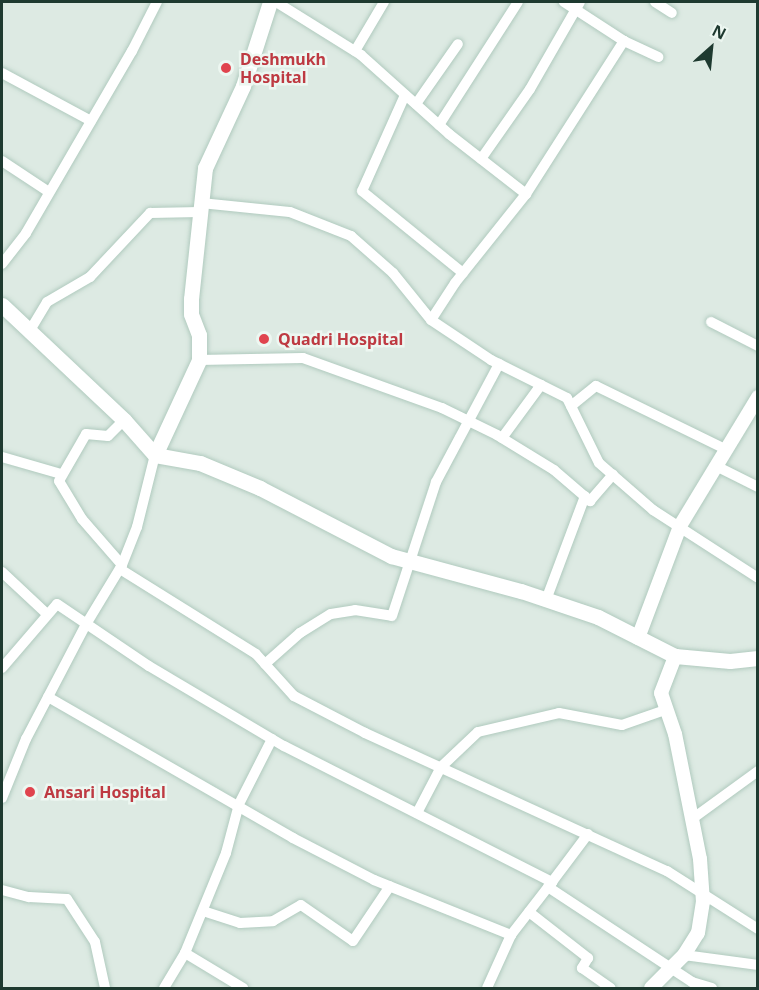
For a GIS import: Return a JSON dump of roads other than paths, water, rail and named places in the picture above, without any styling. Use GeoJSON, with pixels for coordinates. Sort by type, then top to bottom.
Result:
{"type":"FeatureCollection","features":[{"type":"Feature","properties":{"kind":"main road"},"geometry":{"type":"LineString","coordinates":[[155,455],[200,360],[199,335],[191,314],[191,299],[205,168],[243,86],[269,3]]}},
{"type":"Feature","properties":{"kind":"main road"},"geometry":{"type":"LineString","coordinates":[[2,305],[123,420],[155,455],[200,463],[260,488],[391,556],[598,617],[675,656],[730,661],[758,658]]}},
{"type":"Feature","properties":{"kind":"street"},"geometry":{"type":"LineString","coordinates":[[2,264],[26,233],[157,2]]}},
{"type":"Feature","properties":{"kind":"street"},"geometry":{"type":"LineString","coordinates":[[355,51],[384,2]]}},
{"type":"Feature","properties":{"kind":"street"},"geometry":{"type":"LineString","coordinates":[[439,125],[518,2]]}},
{"type":"Feature","properties":{"kind":"street"},"geometry":{"type":"LineString","coordinates":[[564,2],[578,5],[624,40],[658,57]]}},
{"type":"Feature","properties":{"kind":"street"},"geometry":{"type":"LineString","coordinates":[[655,2],[672,13]]}},
{"type":"Feature","properties":{"kind":"street"},"geometry":{"type":"LineString","coordinates":[[269,3],[355,51],[439,125],[526,194]]}},
{"type":"Feature","properties":{"kind":"street"},"geometry":{"type":"LineString","coordinates":[[481,159],[530,89],[578,5]]}},
{"type":"Feature","properties":{"kind":"street"},"geometry":{"type":"LineString","coordinates":[[431,320],[463,273],[526,194],[624,40]]}},
{"type":"Feature","properties":{"kind":"street"},"geometry":{"type":"LineString","coordinates":[[416,105],[458,44]]}},
{"type":"Feature","properties":{"kind":"street"},"geometry":{"type":"LineString","coordinates":[[2,73],[91,121]]}},
{"type":"Feature","properties":{"kind":"street"},"geometry":{"type":"LineString","coordinates":[[405,95],[362,191],[463,273]]}},
{"type":"Feature","properties":{"kind":"street"},"geometry":{"type":"LineString","coordinates":[[2,161],[50,192]]}},
{"type":"Feature","properties":{"kind":"street"},"geometry":{"type":"LineString","coordinates":[[29,332],[47,302],[90,278],[150,213],[201,207],[290,212],[351,236],[393,273],[431,320],[499,364],[567,398],[599,463],[653,510],[758,578]]}},
{"type":"Feature","properties":{"kind":"street"},"geometry":{"type":"LineString","coordinates":[[711,322],[758,346]]}},
{"type":"Feature","properties":{"kind":"street"},"geometry":{"type":"LineString","coordinates":[[200,360],[303,358],[470,422],[502,438],[554,470],[590,501],[613,475]]}},
{"type":"Feature","properties":{"kind":"street"},"geometry":{"type":"LineString","coordinates":[[265,664],[300,633],[331,614],[355,610],[392,616],[436,482],[499,364]]}},
{"type":"Feature","properties":{"kind":"street"},"geometry":{"type":"LineString","coordinates":[[502,438],[541,385]]}},
{"type":"Feature","properties":{"kind":"street"},"geometry":{"type":"LineString","coordinates":[[571,406],[596,386],[724,449]]}},
{"type":"Feature","properties":{"kind":"street"},"geometry":{"type":"LineString","coordinates":[[638,638],[680,526],[724,449],[758,397]]}},
{"type":"Feature","properties":{"kind":"street"},"geometry":{"type":"LineString","coordinates":[[123,420],[108,436],[86,434],[61,474],[61,490],[121,567],[190,609],[265,664],[294,696],[441,767],[588,834],[703,893],[758,928]]}},
{"type":"Feature","properties":{"kind":"street"},"geometry":{"type":"LineString","coordinates":[[2,798],[48,697],[85,626],[121,567],[137,527],[155,455]]}},
{"type":"Feature","properties":{"kind":"street"},"geometry":{"type":"LineString","coordinates":[[2,457],[61,474]]}},
{"type":"Feature","properties":{"kind":"street"},"geometry":{"type":"LineString","coordinates":[[716,466],[758,487]]}},
{"type":"Feature","properties":{"kind":"street"},"geometry":{"type":"LineString","coordinates":[[546,600],[585,496]]}},
{"type":"Feature","properties":{"kind":"street"},"geometry":{"type":"LineString","coordinates":[[2,572],[47,614]]}},
{"type":"Feature","properties":{"kind":"street"},"geometry":{"type":"LineString","coordinates":[[2,669],[57,604],[85,626],[272,739],[417,813],[550,885],[671,969],[712,988]]}},
{"type":"Feature","properties":{"kind":"street"},"geometry":{"type":"LineString","coordinates":[[651,988],[684,955],[698,933],[703,893],[692,819],[675,734],[661,693],[675,656]]}},
{"type":"Feature","properties":{"kind":"street"},"geometry":{"type":"LineString","coordinates":[[48,697],[239,804],[293,838],[390,886],[511,935]]}},
{"type":"Feature","properties":{"kind":"street"},"geometry":{"type":"LineString","coordinates":[[417,813],[441,767],[478,732],[559,713],[622,725],[665,710]]}},
{"type":"Feature","properties":{"kind":"street"},"geometry":{"type":"LineString","coordinates":[[165,988],[185,953],[203,911],[226,853],[239,804],[272,739]]}},
{"type":"Feature","properties":{"kind":"street"},"geometry":{"type":"LineString","coordinates":[[692,819],[758,771]]}},
{"type":"Feature","properties":{"kind":"street"},"geometry":{"type":"LineString","coordinates":[[487,988],[511,935],[588,834]]}},
{"type":"Feature","properties":{"kind":"street"},"geometry":{"type":"LineString","coordinates":[[203,911],[240,923],[273,921],[301,905],[353,941],[390,886]]}},
{"type":"Feature","properties":{"kind":"street"},"geometry":{"type":"LineString","coordinates":[[2,890],[30,897],[67,899],[95,942],[105,988]]}},
{"type":"Feature","properties":{"kind":"street"},"geometry":{"type":"LineString","coordinates":[[529,912],[588,958],[582,968],[611,988]]}},
{"type":"Feature","properties":{"kind":"street"},"geometry":{"type":"LineString","coordinates":[[185,953],[243,988]]}},
{"type":"Feature","properties":{"kind":"street"},"geometry":{"type":"LineString","coordinates":[[684,955],[758,965]]}},
{"type":"Feature","properties":{"kind":"place","name":"Deshmukh Hospital"},"geometry":{"type":"Point","coordinates":[226,68]}},
{"type":"Feature","properties":{"kind":"place","name":"Quadri Hospital"},"geometry":{"type":"Point","coordinates":[264,339]}},
{"type":"Feature","properties":{"kind":"place","name":"Ansari Hospital"},"geometry":{"type":"Point","coordinates":[30,792]}}]}
